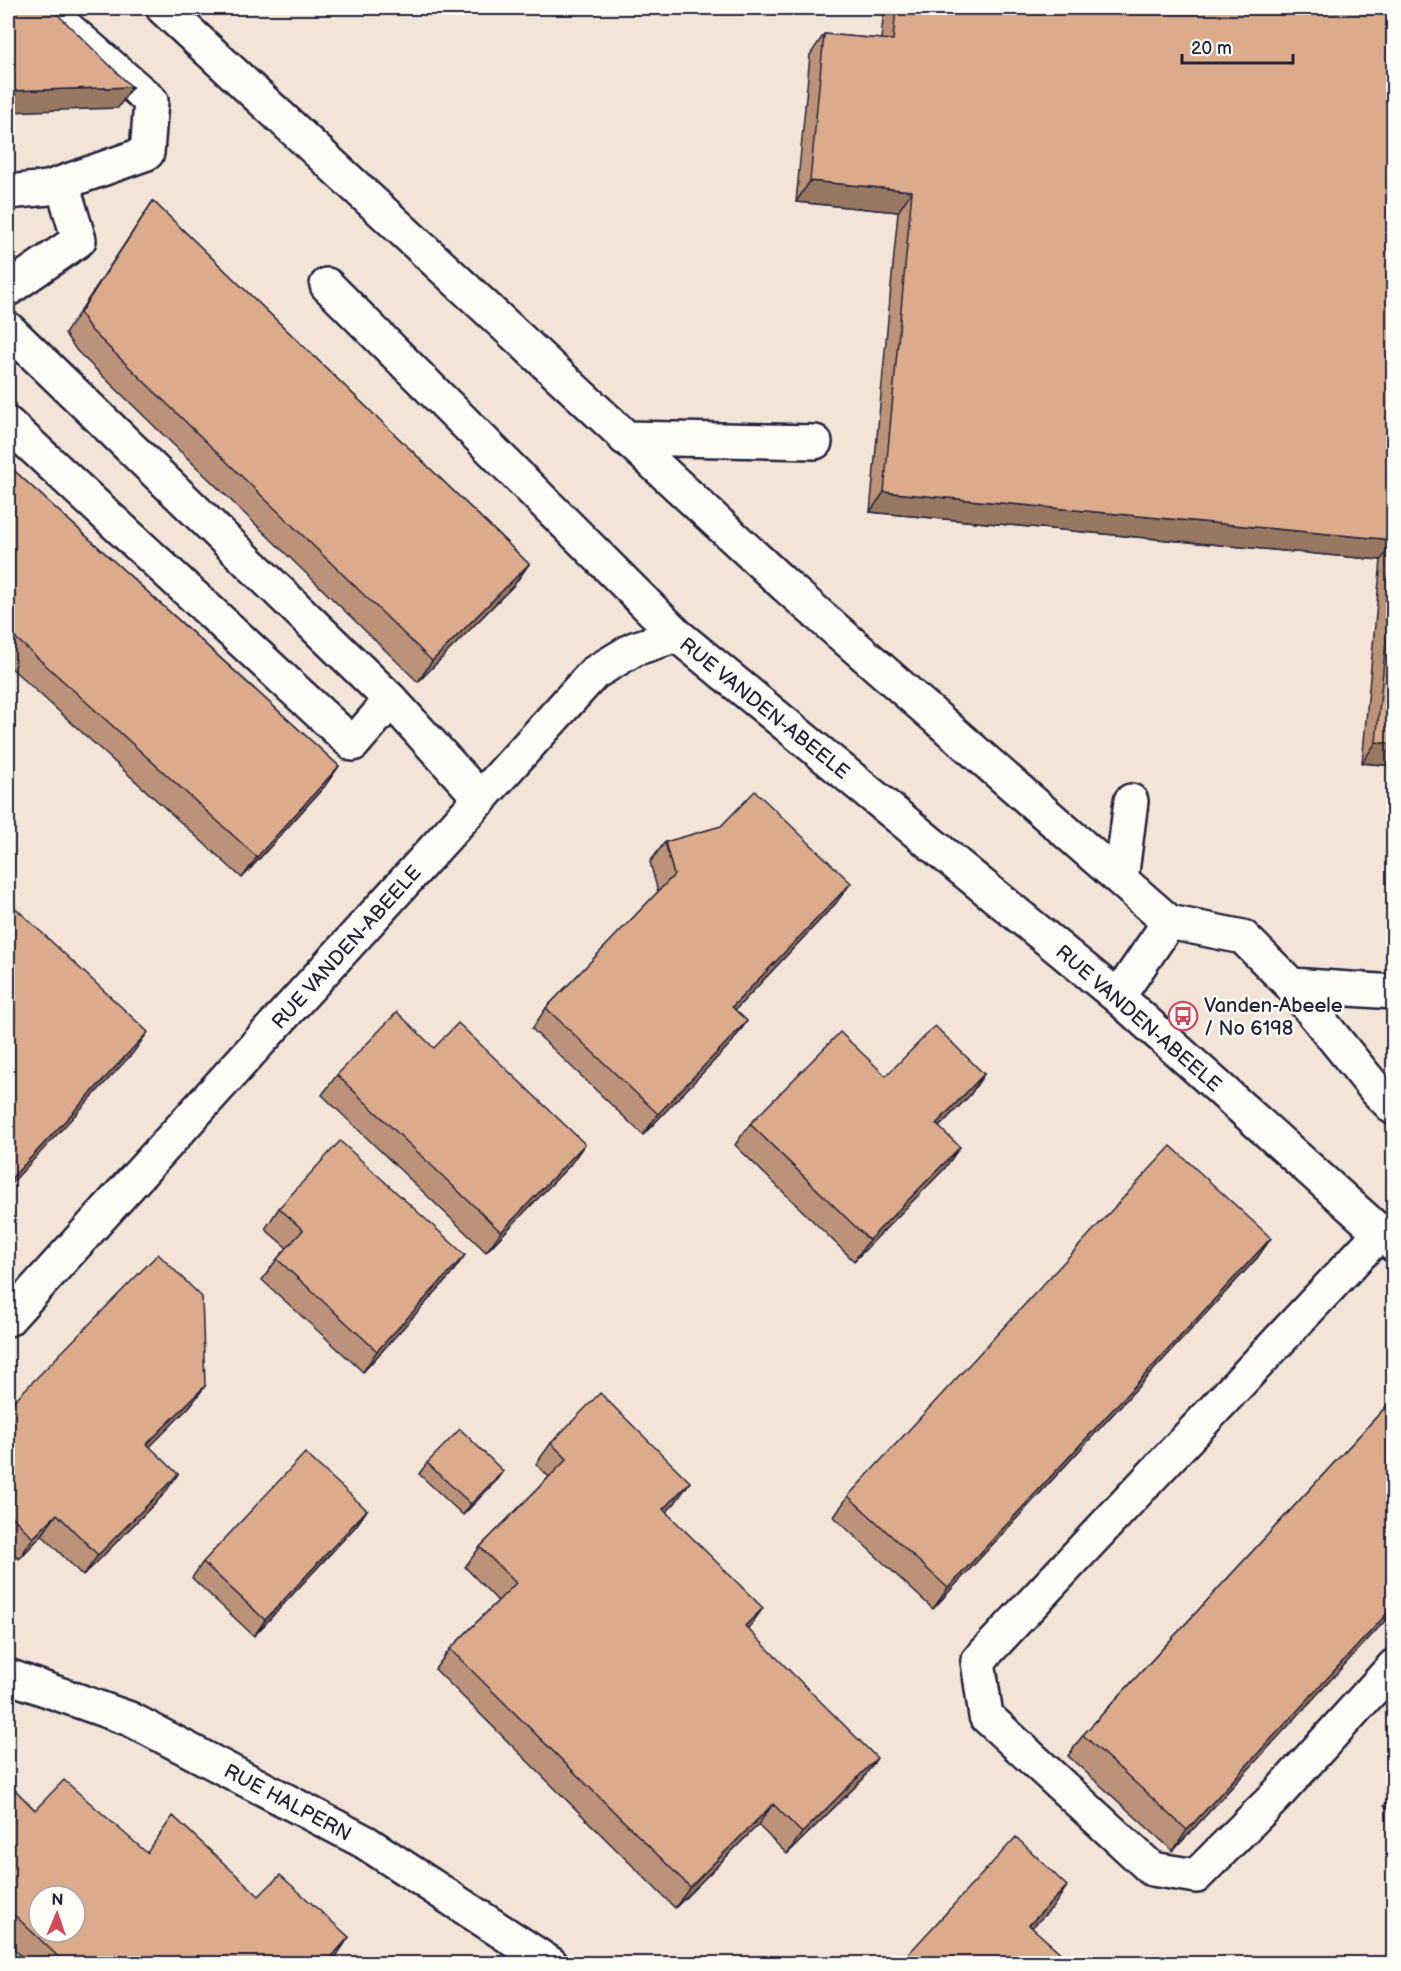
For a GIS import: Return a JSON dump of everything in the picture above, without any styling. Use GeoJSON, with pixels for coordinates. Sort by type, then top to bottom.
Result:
{"type":"FeatureCollection","features":[{"type":"Feature","properties":{"kind":"street"},"geometry":{"type":"LineString","coordinates":[[8,192],[48,188],[147,153],[151,101],[44,8]]}},
{"type":"Feature","properties":{"kind":"street"},"geometry":{"type":"LineString","coordinates":[[163,8],[786,586],[1169,922],[1243,937],[1291,985],[1377,1092],[1394,1108]]}},
{"type":"Feature","properties":{"kind":"street"},"geometry":{"type":"LineString","coordinates":[[8,289],[79,240],[62,183]]}},
{"type":"Feature","properties":{"kind":"street"},"geometry":{"type":"LineString","coordinates":[[327,285],[677,635]]}},
{"type":"Feature","properties":{"kind":"street"},"geometry":{"type":"LineString","coordinates":[[8,329],[391,700],[481,799]]}},
{"type":"Feature","properties":{"kind":"street"},"geometry":{"type":"LineString","coordinates":[[8,424],[353,744],[391,700]]}},
{"type":"Feature","properties":{"kind":"street"},"geometry":{"type":"LineString","coordinates":[[625,438],[814,442]]}},
{"type":"Feature","properties":{"kind":"street","name":"RUE VANDEN-ABEELE"},"geometry":{"type":"LineString","coordinates":[[8,1319],[594,673],[634,649],[677,635],[1118,997],[1387,1239]]}},
{"type":"Feature","properties":{"kind":"street"},"geometry":{"type":"LineString","coordinates":[[1121,880],[1131,801]]}},
{"type":"Feature","properties":{"kind":"street"},"geometry":{"type":"LineString","coordinates":[[1118,997],[1169,922]]}},
{"type":"Feature","properties":{"kind":"street"},"geometry":{"type":"LineString","coordinates":[[1291,985],[1394,992]]}},
{"type":"Feature","properties":{"kind":"street"},"geometry":{"type":"LineString","coordinates":[[1387,1239],[978,1661],[986,1716],[1152,1869],[1196,1876],[1275,1797],[1394,1666]]}},
{"type":"Feature","properties":{"kind":"street","name":"RUE HALPERN"},"geometry":{"type":"LineString","coordinates":[[8,1676],[130,1719],[365,1842],[551,1964]]}},
{"type":"Feature","properties":{"kind":"shaded area"},"geometry":{"type":"Polygon","coordinates":[[[8,8],[1393,8],[1393,1963],[8,1964],[8,8]]]}},
{"type":"Feature","properties":{"kind":"building"},"geometry":{"type":"Polygon","coordinates":[[[8,8],[51,8],[132,87],[8,91],[8,8]]]}},
{"type":"Feature","properties":{"kind":"building"},"geometry":{"type":"Polygon","coordinates":[[[896,8],[1394,8],[1394,540],[884,492],[912,191],[810,181],[824,34],[893,40],[896,8]]]}},
{"type":"Feature","properties":{"kind":"building"},"geometry":{"type":"Polygon","coordinates":[[[153,201],[529,564],[432,661],[91,330],[80,313],[153,201]]]}},
{"type":"Feature","properties":{"kind":"building"},"geometry":{"type":"Polygon","coordinates":[[[8,465],[339,766],[257,857],[8,631],[8,465]]]}},
{"type":"Feature","properties":{"kind":"building"},"geometry":{"type":"Polygon","coordinates":[[[1394,559],[1394,744],[1376,742],[1394,559]]]}},
{"type":"Feature","properties":{"kind":"building"},"geometry":{"type":"Polygon","coordinates":[[[755,791],[851,883],[732,1007],[747,1021],[658,1114],[546,1008],[674,875],[665,842],[721,826],[755,791]]]}},
{"type":"Feature","properties":{"kind":"building"},"geometry":{"type":"Polygon","coordinates":[[[8,901],[148,1032],[8,1182],[8,901]]]}},
{"type":"Feature","properties":{"kind":"building"},"geometry":{"type":"Polygon","coordinates":[[[397,1012],[434,1048],[458,1023],[585,1144],[501,1232],[337,1075],[397,1012]]]}},
{"type":"Feature","properties":{"kind":"building"},"geometry":{"type":"Polygon","coordinates":[[[935,1026],[984,1074],[936,1124],[960,1147],[869,1240],[750,1124],[840,1032],[886,1076],[935,1026]]]}},
{"type":"Feature","properties":{"kind":"building"},"geometry":{"type":"Polygon","coordinates":[[[340,1141],[465,1255],[377,1351],[277,1259],[303,1230],[279,1208],[340,1141]]]}},
{"type":"Feature","properties":{"kind":"building"},"geometry":{"type":"Polygon","coordinates":[[[1171,1146],[1271,1238],[948,1588],[848,1496],[1171,1146]]]}},
{"type":"Feature","properties":{"kind":"building"},"geometry":{"type":"Polygon","coordinates":[[[158,1254],[202,1297],[205,1386],[147,1444],[178,1474],[98,1555],[57,1514],[33,1538],[8,1512],[8,1407],[158,1254]]]}},
{"type":"Feature","properties":{"kind":"building"},"geometry":{"type":"Polygon","coordinates":[[[600,1393],[690,1482],[663,1509],[763,1608],[745,1626],[877,1758],[802,1833],[773,1804],[690,1887],[450,1649],[516,1583],[480,1547],[567,1459],[551,1443],[600,1393]]]}},
{"type":"Feature","properties":{"kind":"building"},"geometry":{"type":"Polygon","coordinates":[[[1394,1398],[1394,1606],[1187,1830],[1083,1735],[1394,1398]]]}},
{"type":"Feature","properties":{"kind":"building"},"geometry":{"type":"Polygon","coordinates":[[[460,1429],[503,1471],[471,1504],[427,1463],[460,1429]]]}},
{"type":"Feature","properties":{"kind":"building"},"geometry":{"type":"Polygon","coordinates":[[[305,1453],[367,1510],[265,1620],[203,1562],[305,1453]]]}},
{"type":"Feature","properties":{"kind":"building"},"geometry":{"type":"Polygon","coordinates":[[[64,1780],[147,1853],[173,1816],[259,1896],[280,1875],[349,1937],[325,1964],[66,1964],[45,1944],[87,1944],[87,1884],[27,1884],[27,1927],[8,1909],[8,1783],[35,1810],[64,1780]]]}},
{"type":"Feature","properties":{"kind":"building"},"geometry":{"type":"Polygon","coordinates":[[[1016,1837],[1067,1886],[1029,1925],[1073,1964],[899,1964],[1016,1837]]]}},
{"type":"Feature","properties":{"kind":"place","name":"Vanden-Abeele / No 6198"},"geometry":{"type":"Point","coordinates":[1183,1016]}}]}
